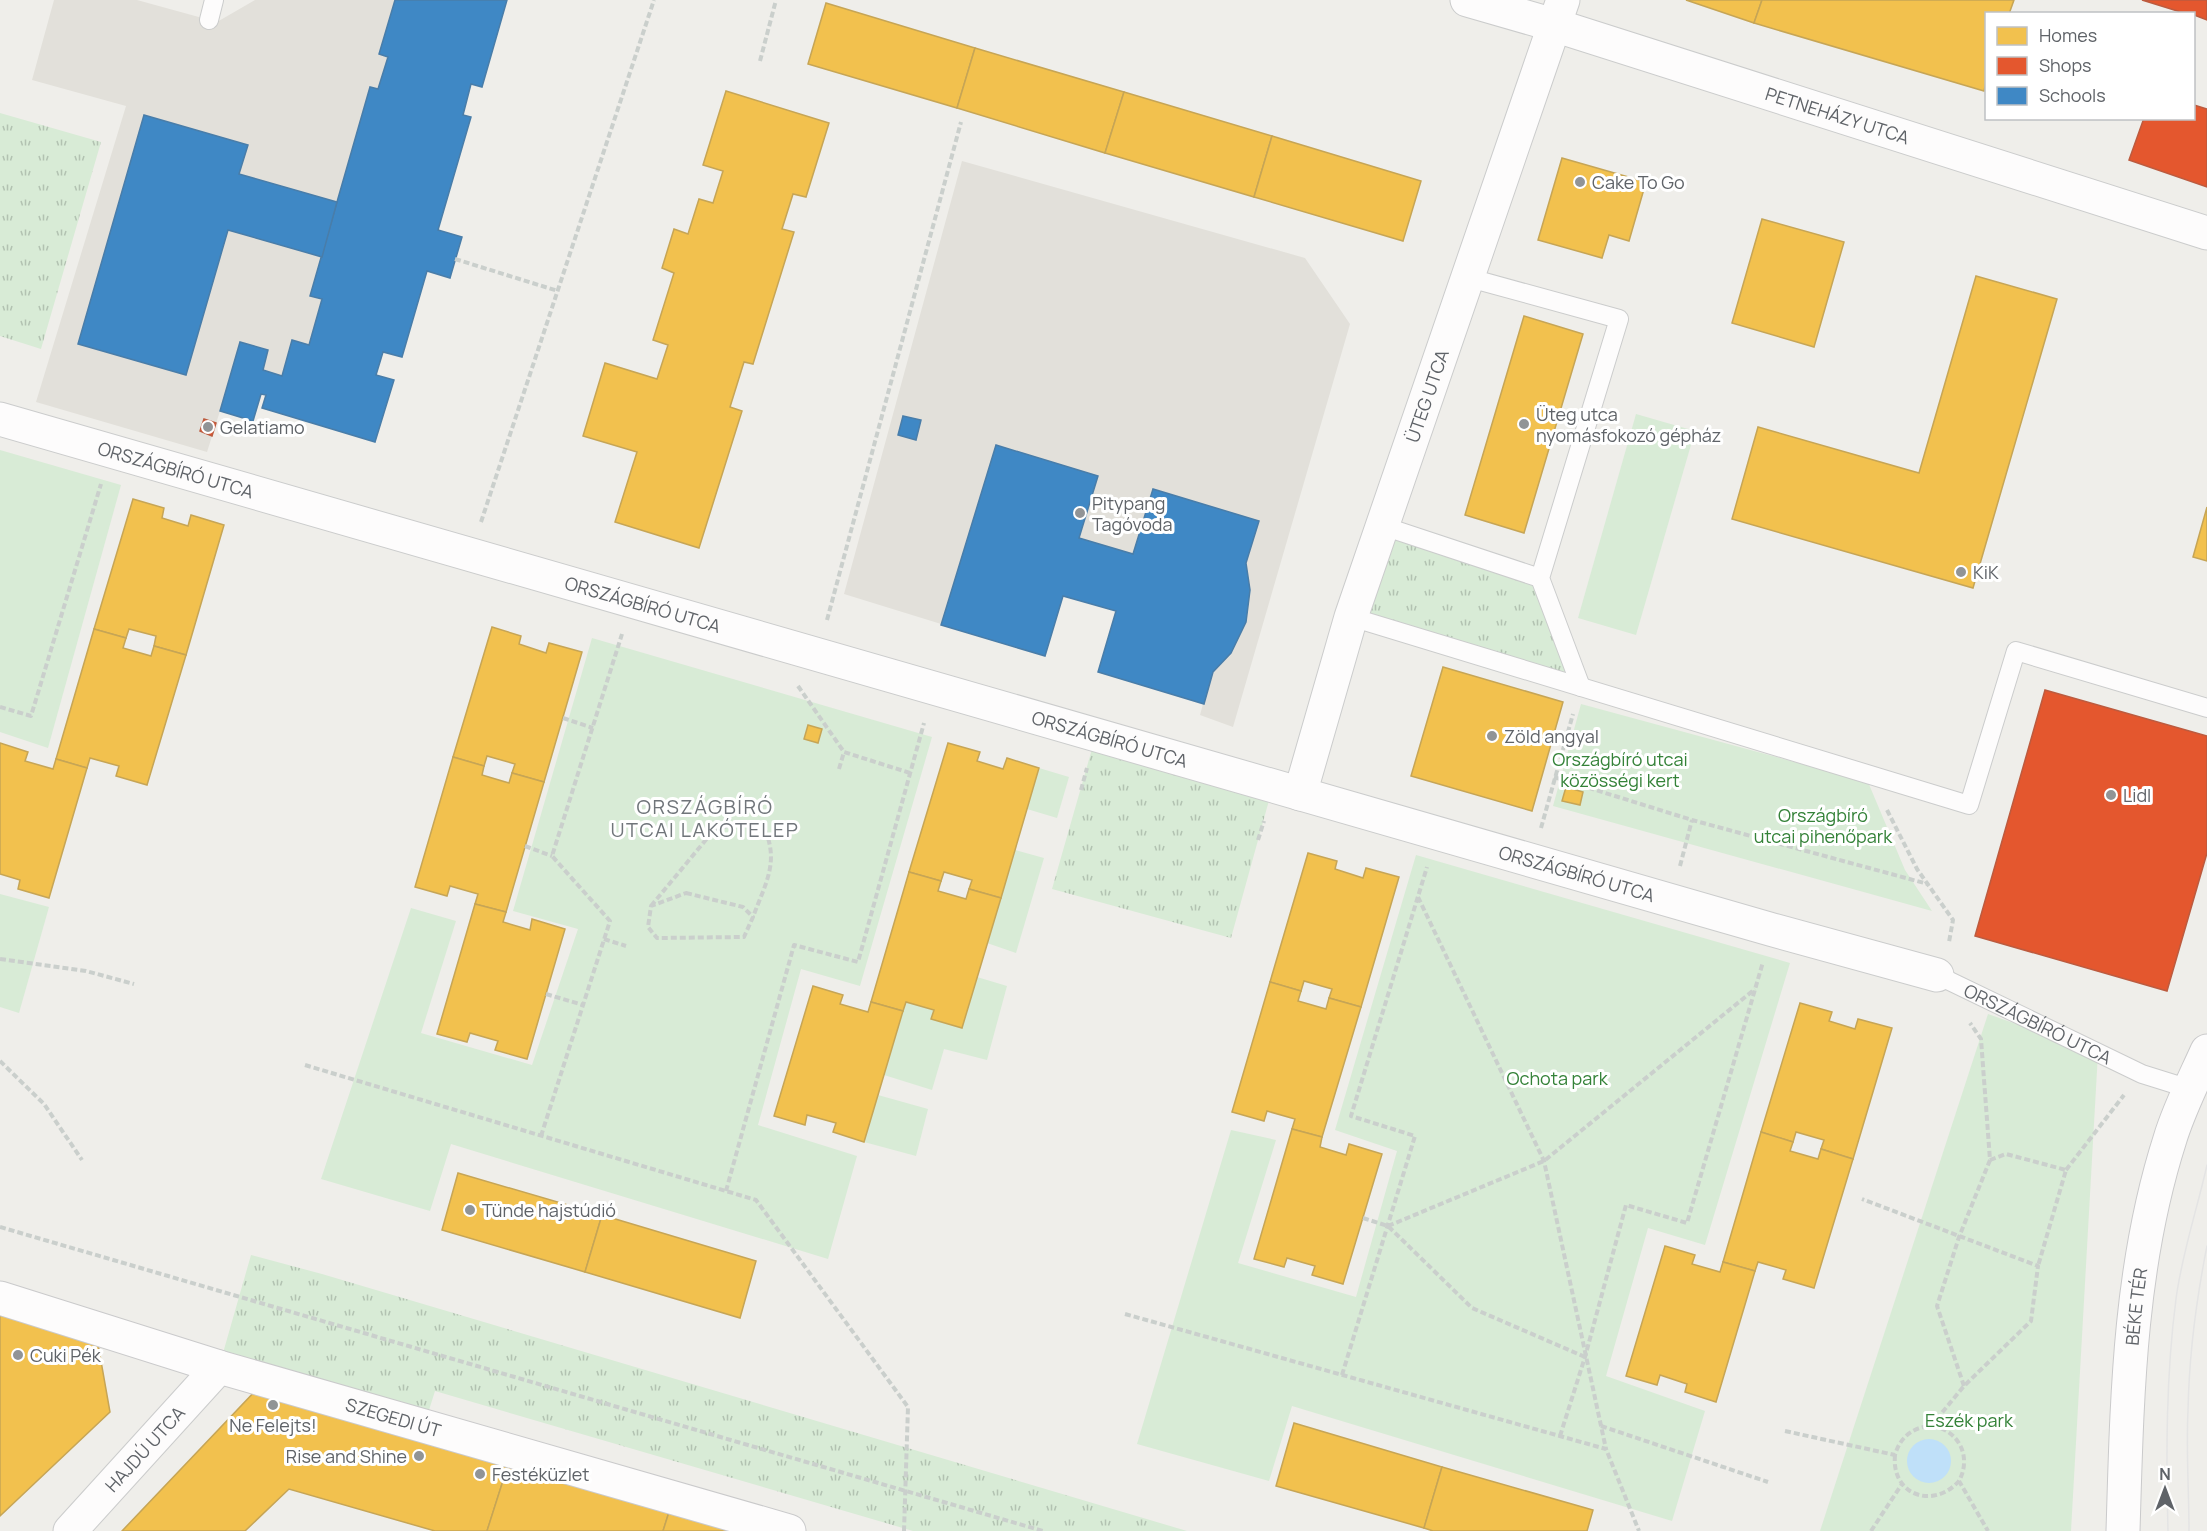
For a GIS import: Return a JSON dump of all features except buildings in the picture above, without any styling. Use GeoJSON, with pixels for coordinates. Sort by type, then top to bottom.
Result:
{"type":"FeatureCollection","features":[{"type":"Feature","properties":{"kind":"street","name":"PETNEHÁZY UTCA"},"geometry":{"type":"LineString","coordinates":[[1467,0],[1559,13],[2207,233]]}},
{"type":"Feature","properties":{"kind":"street","name":"ÜTEG UTCA"},"geometry":{"type":"LineString","coordinates":[[1300,794],[1351,617],[1466,277],[1559,13]]}},
{"type":"Feature","properties":{"kind":"street","name":"ORSZÁGBÍRÓ UTCA"},"geometry":{"type":"LineString","coordinates":[[0,419],[1532,861],[1937,975]]}},
{"type":"Feature","properties":{"kind":"street","name":"BÉKE TÉR"},"geometry":{"type":"LineString","coordinates":[[2123,1531],[2128,1379],[2137,1283],[2153,1202],[2170,1138],[2198,1091],[2207,1051]]}},
{"type":"Feature","properties":{"kind":"street","name":"SZEGEDI ÚT"},"geometry":{"type":"LineString","coordinates":[[0,1298],[219,1367],[789,1531]]}},
{"type":"Feature","properties":{"kind":"street","name":"HAJDÚ UTCA"},"geometry":{"type":"LineString","coordinates":[[70,1531],[219,1367]]}},
{"type":"Feature","properties":{"kind":"lane"},"geometry":{"type":"LineString","coordinates":[[209,20],[214,0]]}},
{"type":"Feature","properties":{"kind":"lane"},"geometry":{"type":"LineString","coordinates":[[1466,277],[1619,319],[1540,578],[1581,687]]}},
{"type":"Feature","properties":{"kind":"lane"},"geometry":{"type":"LineString","coordinates":[[1383,526],[1540,578]]}},
{"type":"Feature","properties":{"kind":"lane"},"geometry":{"type":"LineString","coordinates":[[1351,617],[1969,805],[2016,651],[2207,708]]}},
{"type":"Feature","properties":{"kind":"lane","name":"ORSZÁGBÍRÓ UTCA"},"geometry":{"type":"LineString","coordinates":[[1937,975],[2142,1074],[2198,1091]]}},
{"type":"Feature","properties":{"kind":"path"},"geometry":{"type":"LineString","coordinates":[[470,554],[654,0]]}},
{"type":"Feature","properties":{"kind":"path"},"geometry":{"type":"LineString","coordinates":[[760,61],[776,0]]}},
{"type":"Feature","properties":{"kind":"path"},"geometry":{"type":"LineString","coordinates":[[818,654],[962,122]]}},
{"type":"Feature","properties":{"kind":"path"},"geometry":{"type":"LineString","coordinates":[[455,259],[558,291]]}},
{"type":"Feature","properties":{"kind":"path"},"geometry":{"type":"LineString","coordinates":[[0,707],[32,716],[111,450]]}},
{"type":"Feature","properties":{"kind":"path"},"geometry":{"type":"LineString","coordinates":[[552,856],[632,602]]}},
{"type":"Feature","properties":{"kind":"path"},"geometry":{"type":"LineString","coordinates":[[765,639],[844,752],[910,773]]}},
{"type":"Feature","properties":{"kind":"path"},"geometry":{"type":"LineString","coordinates":[[1532,861],[1581,687]]}},
{"type":"Feature","properties":{"kind":"path"},"geometry":{"type":"LineString","coordinates":[[726,1191],[794,945],[858,962],[934,688]]}},
{"type":"Feature","properties":{"kind":"path"},"geometry":{"type":"LineString","coordinates":[[563,718],[593,728]]}},
{"type":"Feature","properties":{"kind":"path"},"geometry":{"type":"LineString","coordinates":[[838,769],[844,752]]}},
{"type":"Feature","properties":{"kind":"path"},"geometry":{"type":"LineString","coordinates":[[1869,774],[1917,870],[1953,920],[1948,955],[1937,975]]}},
{"type":"Feature","properties":{"kind":"path"},"geometry":{"type":"LineString","coordinates":[[1554,777],[1692,820],[1928,884]]}},
{"type":"Feature","properties":{"kind":"path"},"geometry":{"type":"LineString","coordinates":[[741,822],[764,828],[772,844],[772,866],[744,937],[657,939],[648,927],[651,906],[714,830],[741,822]]}},
{"type":"Feature","properties":{"kind":"path"},"geometry":{"type":"LineString","coordinates":[[1342,1375],[1415,1136],[1351,1116],[1437,833]]}},
{"type":"Feature","properties":{"kind":"path"},"geometry":{"type":"LineString","coordinates":[[525,846],[552,856],[610,921],[541,1136]]}},
{"type":"Feature","properties":{"kind":"path"},"geometry":{"type":"LineString","coordinates":[[651,906],[686,893],[742,907],[753,917]]}},
{"type":"Feature","properties":{"kind":"path"},"geometry":{"type":"LineString","coordinates":[[1418,896],[1544,1161],[1606,1449],[1639,1531]]}},
{"type":"Feature","properties":{"kind":"path"},"geometry":{"type":"LineString","coordinates":[[1560,1436],[1586,1357],[1626,1205],[1687,1223],[1773,930]]}},
{"type":"Feature","properties":{"kind":"path"},"geometry":{"type":"LineString","coordinates":[[604,939],[626,946]]}},
{"type":"Feature","properties":{"kind":"path"},"geometry":{"type":"LineString","coordinates":[[0,959],[86,971],[134,984]]}},
{"type":"Feature","properties":{"kind":"path"},"geometry":{"type":"LineString","coordinates":[[1388,1226],[1544,1161],[1756,988]]}},
{"type":"Feature","properties":{"kind":"path"},"geometry":{"type":"LineString","coordinates":[[546,994],[583,1005]]}},
{"type":"Feature","properties":{"kind":"path"},"geometry":{"type":"LineString","coordinates":[[1964,1386],[1937,1306],[1959,1237],[1990,1160],[1981,1039],[1968,1021]]}},
{"type":"Feature","properties":{"kind":"path"},"geometry":{"type":"LineString","coordinates":[[0,1061],[44,1104],[82,1160]]}},
{"type":"Feature","properties":{"kind":"path"},"geometry":{"type":"LineString","coordinates":[[305,1065],[756,1200],[908,1407],[904,1531]]}},
{"type":"Feature","properties":{"kind":"path"},"geometry":{"type":"LineString","coordinates":[[1931,1426],[1964,1386],[2031,1321],[2038,1266],[2066,1170],[2006,1154],[1990,1160]]}},
{"type":"Feature","properties":{"kind":"path"},"geometry":{"type":"LineString","coordinates":[[1863,1199],[2038,1266]]}},
{"type":"Feature","properties":{"kind":"path"},"geometry":{"type":"LineString","coordinates":[[1363,1218],[1388,1226],[1472,1308],[1586,1357]]}},
{"type":"Feature","properties":{"kind":"path"},"geometry":{"type":"LineString","coordinates":[[0,1227],[1043,1531]]}},
{"type":"Feature","properties":{"kind":"path"},"geometry":{"type":"LineString","coordinates":[[1125,1314],[1606,1449]]}},
{"type":"Feature","properties":{"kind":"path"},"geometry":{"type":"LineString","coordinates":[[1601,1426],[1768,1482]]}},
{"type":"Feature","properties":{"kind":"path"},"geometry":{"type":"LineString","coordinates":[[1931,1426],[1946,1430],[1959,1442],[1965,1461],[1959,1481],[1948,1492],[1931,1497],[1916,1494],[1902,1484],[1896,1472],[1895,1455],[1897,1447],[1908,1433],[1916,1428],[1931,1426]]}},
{"type":"Feature","properties":{"kind":"path"},"geometry":{"type":"LineString","coordinates":[[1785,1431],[1895,1455]]}},
{"type":"Feature","properties":{"kind":"path"},"geometry":{"type":"LineString","coordinates":[[1959,1481],[1988,1531]]}},
{"type":"Feature","properties":{"kind":"path"},"geometry":{"type":"LineString","coordinates":[[1871,1531],[1902,1484]]}},
{"type":"Feature","properties":{"kind":"shaded area"},"geometry":{"type":"Polygon","coordinates":[[[54,0],[137,0],[217,22],[255,0],[507,0],[482,87],[471,84],[463,114],[471,117],[438,230],[450,278],[427,271],[402,357],[383,352],[376,375],[394,380],[375,442],[262,408],[265,395],[262,394],[253,421],[220,411],[207,452],[36,402],[126,106],[32,80],[54,0]]]}},
{"type":"Feature","properties":{"kind":"shaded area","name":"Pitypang Tagóvoda"},"geometry":{"type":"Polygon","coordinates":[[[962,161],[1305,258],[1350,324],[1233,727],[1200,715],[1203,704],[1098,672],[1116,611],[1063,596],[1045,656],[844,594],[962,161]]]}},
{"type":"Feature","properties":{"kind":"green space"},"geometry":{"type":"Polygon","coordinates":[[[0,113],[101,142],[41,349],[0,336],[0,113]]]}},
{"type":"Feature","properties":{"kind":"green space"},"geometry":{"type":"Polygon","coordinates":[[[1636,414],[1695,431],[1636,635],[1578,618],[1636,414]]]}},
{"type":"Feature","properties":{"kind":"green space"},"geometry":{"type":"Polygon","coordinates":[[[0,450],[121,485],[48,748],[0,732],[0,450]]]}},
{"type":"Feature","properties":{"kind":"green space"},"geometry":{"type":"Polygon","coordinates":[[[1383,526],[1540,578],[1581,687],[1351,617],[1383,526]]]}},
{"type":"Feature","properties":{"kind":"green space"},"geometry":{"type":"Polygon","coordinates":[[[592,638],[932,737],[860,986],[801,969],[758,1125],[857,1156],[828,1259],[451,1144],[430,1211],[321,1179],[411,908],[456,921],[421,1033],[532,1065],[578,929],[513,911],[592,638]]]}},
{"type":"Feature","properties":{"kind":"green space"},"geometry":{"type":"Polygon","coordinates":[[[1581,704],[1868,782],[1905,870],[1932,911],[1553,806],[1581,704]]]}},
{"type":"Feature","properties":{"kind":"green space"},"geometry":{"type":"Polygon","coordinates":[[[1096,735],[1273,786],[1231,938],[1052,889],[1096,735]]]}},
{"type":"Feature","properties":{"kind":"green space"},"geometry":{"type":"Polygon","coordinates":[[[1039,768],[1069,777],[1057,818],[1027,809],[1039,768]]]}},
{"type":"Feature","properties":{"kind":"green space"},"geometry":{"type":"Polygon","coordinates":[[[1015,850],[1044,858],[1016,953],[987,943],[1015,850]]]}},
{"type":"Feature","properties":{"kind":"green space","name":"Ochota park"},"geometry":{"type":"Polygon","coordinates":[[[1416,855],[1790,963],[1705,1245],[1648,1228],[1606,1376],[1705,1411],[1672,1521],[1292,1406],[1269,1481],[1137,1444],[1231,1130],[1276,1140],[1238,1263],[1356,1297],[1397,1151],[1335,1130],[1416,855]]]}},
{"type":"Feature","properties":{"kind":"green space"},"geometry":{"type":"Polygon","coordinates":[[[0,894],[49,907],[19,1013],[0,1007],[0,894]]]}},
{"type":"Feature","properties":{"kind":"green space"},"geometry":{"type":"Polygon","coordinates":[[[977,977],[1007,986],[987,1060],[944,1049],[932,1090],[884,1075],[906,1002],[934,1010],[931,1019],[962,1028],[977,977]]]}},
{"type":"Feature","properties":{"kind":"green space","name":"Eszék park"},"geometry":{"type":"Polygon","coordinates":[[[1988,1014],[2098,1053],[2071,1531],[1820,1531],[1988,1014]]]}},
{"type":"Feature","properties":{"kind":"green space"},"geometry":{"type":"Polygon","coordinates":[[[878,1095],[928,1109],[916,1156],[864,1142],[878,1095]]]}},
{"type":"Feature","properties":{"kind":"green space"},"geometry":{"type":"Polygon","coordinates":[[[251,1255],[322,1274],[1187,1531],[913,1531],[435,1391],[424,1426],[219,1367],[251,1255]]]}},
{"type":"Feature","properties":{"kind":"water"},"geometry":{"type":"Polygon","coordinates":[[[1929,1439],[1938,1440],[1945,1445],[1950,1452],[1950,1470],[1945,1477],[1938,1482],[1929,1483],[1920,1482],[1913,1477],[1908,1470],[1907,1461],[1908,1452],[1913,1445],[1920,1440],[1929,1439]]]}},
{"type":"Feature","properties":{"kind":"tram line"},"geometry":{"type":"LineString","coordinates":[[2168,1531],[2167,1415],[2176,1299],[2182,1265],[2207,1165]]}},
{"type":"Feature","properties":{"kind":"tram line"},"geometry":{"type":"LineString","coordinates":[[2189,1531],[2187,1441],[2190,1369],[2196,1308],[2207,1246]]}},
{"type":"Feature","properties":{"kind":"place","name":"Cake To Go"},"geometry":{"type":"Point","coordinates":[1580,182]}},
{"type":"Feature","properties":{"kind":"place","name":"Üteg utca nyomásfokozó gépház"},"geometry":{"type":"Point","coordinates":[1524,424]}},
{"type":"Feature","properties":{"kind":"place","name":"Gelatiamo"},"geometry":{"type":"Point","coordinates":[208,427]}},
{"type":"Feature","properties":{"kind":"place","name":"Pitypang Tagóvoda"},"geometry":{"type":"Point","coordinates":[1080,513]}},
{"type":"Feature","properties":{"kind":"place","name":"KiK"},"geometry":{"type":"Point","coordinates":[1961,572]}},
{"type":"Feature","properties":{"kind":"place","name":"Zöld angyal"},"geometry":{"type":"Point","coordinates":[1492,736]}},
{"type":"Feature","properties":{"kind":"place","name":"Lidl"},"geometry":{"type":"Point","coordinates":[2111,795]}},
{"type":"Feature","properties":{"kind":"place","name":"Tünde hajstúdió"},"geometry":{"type":"Point","coordinates":[470,1210]}},
{"type":"Feature","properties":{"kind":"place","name":"Cuki Pék"},"geometry":{"type":"Point","coordinates":[18,1355]}},
{"type":"Feature","properties":{"kind":"place","name":"Ne Felejts!"},"geometry":{"type":"Point","coordinates":[273,1405]}},
{"type":"Feature","properties":{"kind":"place","name":"Rise and Shine"},"geometry":{"type":"Point","coordinates":[419,1456]}},
{"type":"Feature","properties":{"kind":"place","name":"Festéküzlet"},"geometry":{"type":"Point","coordinates":[480,1474]}},
{"type":"Feature","properties":{"kind":"district","name":"ORSZÁGBÍRÓ UTCAI LAKÓTELEP"},"geometry":{"type":"Point","coordinates":[705,818]}},
{"type":"Feature","properties":{"kind":"park label","name":"Országbíró utcai közösségi kert"},"geometry":{"type":"Point","coordinates":[1620,769]}},
{"type":"Feature","properties":{"kind":"park label","name":"Országbíró utcai pihenőpark"},"geometry":{"type":"Point","coordinates":[1823,825]}}]}
